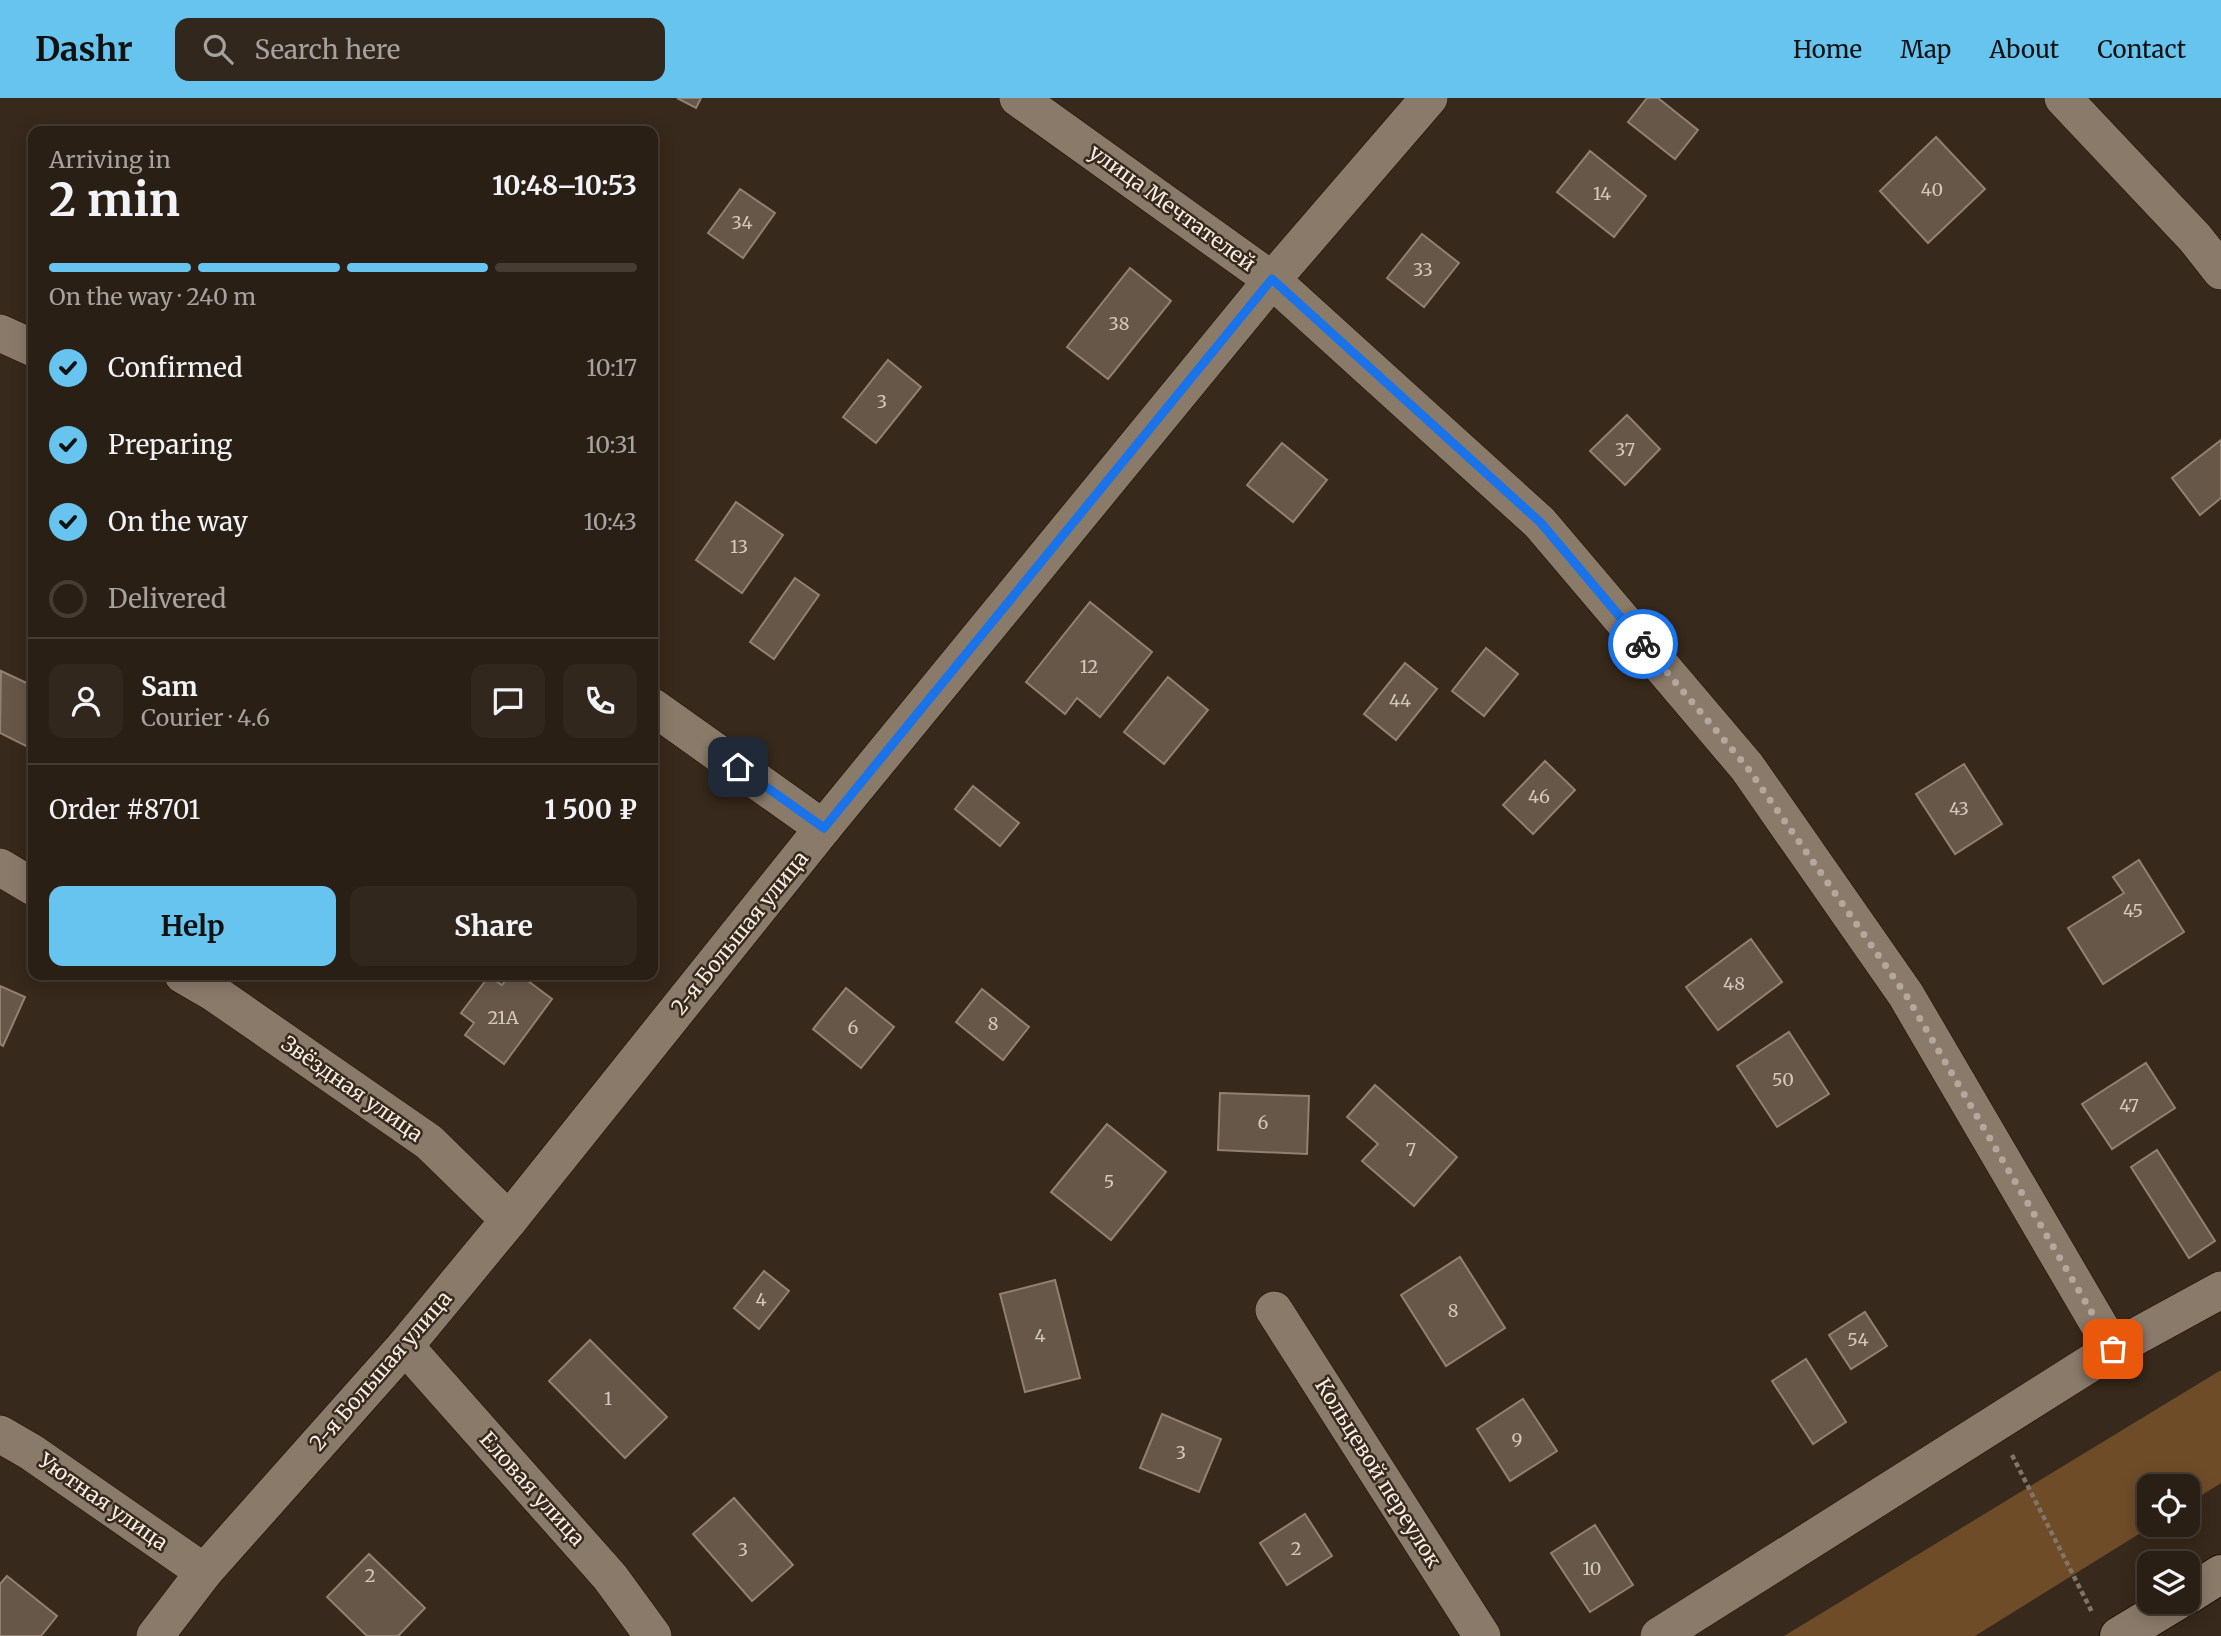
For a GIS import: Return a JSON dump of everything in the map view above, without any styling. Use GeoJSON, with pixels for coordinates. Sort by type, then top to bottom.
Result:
{"type":"FeatureCollection","features":[{"type":"Feature","properties":{"kind":"street","name":"улица Мечтателей"},"geometry":{"type":"LineString","coordinates":[[1018,98],[1272,279],[1541,523],[1747,767],[1906,995],[2113,1349]]}},
{"type":"Feature","properties":{"kind":"street","name":"2-я Большая улица"},"geometry":{"type":"LineString","coordinates":[[155,1636],[204,1572],[405,1346],[1272,279],[1429,98]]}},
{"type":"Feature","properties":{"kind":"street"},"geometry":{"type":"LineString","coordinates":[[2063,98],[2194,238],[2221,271]]}},
{"type":"Feature","properties":{"kind":"street"},"geometry":{"type":"LineString","coordinates":[[0,333],[28,346]]}},
{"type":"Feature","properties":{"kind":"street"},"geometry":{"type":"LineString","coordinates":[[658,711],[824,828]]}},
{"type":"Feature","properties":{"kind":"street"},"geometry":{"type":"LineString","coordinates":[[0,867],[28,884]]}},
{"type":"Feature","properties":{"kind":"street","name":"Звёздная улица"},"geometry":{"type":"LineString","coordinates":[[192,980],[429,1142],[509,1220]]}},
{"type":"Feature","properties":{"kind":"street"},"geometry":{"type":"LineString","coordinates":[[1659,1636],[2113,1349],[2221,1290]]}},
{"type":"Feature","properties":{"kind":"street","name":"Кольцевой переулок"},"geometry":{"type":"LineString","coordinates":[[1274,1310],[1482,1636]]}},
{"type":"Feature","properties":{"kind":"street","name":"Еловая улица"},"geometry":{"type":"LineString","coordinates":[[405,1346],[610,1577],[653,1636]]}},
{"type":"Feature","properties":{"kind":"street","name":"Уютная улица"},"geometry":{"type":"LineString","coordinates":[[0,1434],[31,1452],[204,1572]]}},
{"type":"Feature","properties":{"kind":"street"},"geometry":{"type":"LineString","coordinates":[[2200,1587],[2221,1574]]}},
{"type":"Feature","properties":{"kind":"street"},"geometry":{"type":"LineString","coordinates":[[2106,1624],[2137,1614]]}},
{"type":"Feature","properties":{"kind":"path"},"geometry":{"type":"LineString","coordinates":[[1996,1423],[2106,1624]]}},
{"type":"Feature","properties":{"kind":"shaded area"},"geometry":{"type":"Polygon","coordinates":[[[2221,1370],[2221,1483],[2200,1496],[2200,1474],[2137,1474],[2137,1535],[1975,1636],[1784,1636],[2221,1370]]]}},
{"type":"Feature","properties":{"kind":"building"},"geometry":{"type":"Polygon","coordinates":[[[677,98],[701,98],[696,108],[677,98]]]}},
{"type":"Feature","properties":{"kind":"building"},"geometry":{"type":"Polygon","coordinates":[[[1647,98],[1658,98],[1698,130],[1675,159],[1628,122],[1647,98]]]}},
{"type":"Feature","properties":{"kind":"building"},"geometry":{"type":"Polygon","coordinates":[[[1936,137],[1985,189],[1928,243],[1880,191],[1936,137]]]}},
{"type":"Feature","properties":{"kind":"building"},"geometry":{"type":"Polygon","coordinates":[[[1590,151],[1646,196],[1614,237],[1557,192],[1590,151]]]}},
{"type":"Feature","properties":{"kind":"building"},"geometry":{"type":"Polygon","coordinates":[[[740,189],[775,213],[743,258],[708,233],[740,189]]]}},
{"type":"Feature","properties":{"kind":"building"},"geometry":{"type":"Polygon","coordinates":[[[1422,234],[1459,263],[1424,307],[1387,278],[1422,234]]]}},
{"type":"Feature","properties":{"kind":"building"},"geometry":{"type":"Polygon","coordinates":[[[1130,268],[1171,301],[1108,379],[1067,347],[1130,268]]]}},
{"type":"Feature","properties":{"kind":"building"},"geometry":{"type":"Polygon","coordinates":[[[888,360],[921,387],[876,443],[843,417],[888,360]]]}},
{"type":"Feature","properties":{"kind":"building"},"geometry":{"type":"Polygon","coordinates":[[[1627,415],[1660,449],[1625,485],[1590,451],[1627,415]]]}},
{"type":"Feature","properties":{"kind":"building"},"geometry":{"type":"Polygon","coordinates":[[[2221,440],[2221,498],[2200,515],[2172,478],[2221,440]]]}},
{"type":"Feature","properties":{"kind":"building"},"geometry":{"type":"Polygon","coordinates":[[[1282,443],[1327,480],[1293,522],[1247,485],[1282,443]]]}},
{"type":"Feature","properties":{"kind":"building"},"geometry":{"type":"Polygon","coordinates":[[[736,502],[783,535],[742,593],[696,560],[736,502]]]}},
{"type":"Feature","properties":{"kind":"building"},"geometry":{"type":"Polygon","coordinates":[[[795,578],[819,595],[774,659],[750,642],[795,578]]]}},
{"type":"Feature","properties":{"kind":"building"},"geometry":{"type":"Polygon","coordinates":[[[1090,602],[1152,652],[1100,717],[1077,698],[1065,714],[1026,682],[1090,602]]]}},
{"type":"Feature","properties":{"kind":"building"},"geometry":{"type":"Polygon","coordinates":[[[1486,648],[1518,674],[1484,716],[1452,691],[1486,648]]]}},
{"type":"Feature","properties":{"kind":"building"},"geometry":{"type":"Polygon","coordinates":[[[1405,663],[1437,689],[1396,740],[1364,714],[1405,663]]]}},
{"type":"Feature","properties":{"kind":"building"},"geometry":{"type":"Polygon","coordinates":[[[1,671],[28,684],[28,742],[26,746],[0,733],[1,671]]]}},
{"type":"Feature","properties":{"kind":"building"},"geometry":{"type":"Polygon","coordinates":[[[1168,677],[1208,710],[1164,764],[1124,732],[1168,677]]]}},
{"type":"Feature","properties":{"kind":"building"},"geometry":{"type":"Polygon","coordinates":[[[1545,761],[1575,790],[1533,834],[1503,805],[1545,761]]]}},
{"type":"Feature","properties":{"kind":"building"},"geometry":{"type":"Polygon","coordinates":[[[1964,764],[2002,824],[1955,854],[1916,794],[1964,764]]]}},
{"type":"Feature","properties":{"kind":"building"},"geometry":{"type":"Polygon","coordinates":[[[973,786],[1019,823],[1000,846],[955,809],[973,786]]]}},
{"type":"Feature","properties":{"kind":"building"},"geometry":{"type":"Polygon","coordinates":[[[2139,860],[2184,932],[2103,984],[2068,928],[2124,893],[2113,877],[2139,860]]]}},
{"type":"Feature","properties":{"kind":"building"},"geometry":{"type":"Polygon","coordinates":[[[1751,939],[1782,982],[1718,1030],[1686,987],[1751,939]]]}},
{"type":"Feature","properties":{"kind":"building"},"geometry":{"type":"Polygon","coordinates":[[[486,980],[495,980],[502,985],[506,980],[527,980],[552,999],[504,1064],[465,1035],[474,1023],[461,1013],[486,980]]]}},
{"type":"Feature","properties":{"kind":"building"},"geometry":{"type":"Polygon","coordinates":[[[0,986],[25,997],[3,1046],[0,1044],[0,986]]]}},
{"type":"Feature","properties":{"kind":"building"},"geometry":{"type":"Polygon","coordinates":[[[846,988],[894,1027],[861,1068],[813,1029],[846,988]]]}},
{"type":"Feature","properties":{"kind":"building"},"geometry":{"type":"Polygon","coordinates":[[[982,989],[1029,1027],[1003,1060],[956,1022],[982,989]]]}},
{"type":"Feature","properties":{"kind":"building"},"geometry":{"type":"Polygon","coordinates":[[[1789,1032],[1829,1094],[1777,1127],[1737,1066],[1789,1032]]]}},
{"type":"Feature","properties":{"kind":"building"},"geometry":{"type":"Polygon","coordinates":[[[2146,1063],[2175,1108],[2112,1149],[2082,1104],[2146,1063]]]}},
{"type":"Feature","properties":{"kind":"building"},"geometry":{"type":"Polygon","coordinates":[[[1375,1085],[1457,1157],[1414,1206],[1362,1161],[1378,1144],[1347,1117],[1375,1085]]]}},
{"type":"Feature","properties":{"kind":"building"},"geometry":{"type":"Polygon","coordinates":[[[1220,1093],[1309,1096],[1307,1154],[1218,1150],[1220,1093]]]}},
{"type":"Feature","properties":{"kind":"building"},"geometry":{"type":"Polygon","coordinates":[[[1107,1124],[1166,1172],[1111,1240],[1051,1192],[1107,1124]]]}},
{"type":"Feature","properties":{"kind":"building"},"geometry":{"type":"Polygon","coordinates":[[[2157,1150],[2215,1241],[2189,1258],[2131,1167],[2157,1150]]]}},
{"type":"Feature","properties":{"kind":"building"},"geometry":{"type":"Polygon","coordinates":[[[1460,1257],[1505,1328],[1446,1366],[1401,1295],[1460,1257]]]}},
{"type":"Feature","properties":{"kind":"building"},"geometry":{"type":"Polygon","coordinates":[[[764,1271],[789,1291],[759,1329],[734,1308],[764,1271]]]}},
{"type":"Feature","properties":{"kind":"building"},"geometry":{"type":"Polygon","coordinates":[[[1055,1280],[1080,1378],[1025,1392],[1000,1294],[1055,1280]]]}},
{"type":"Feature","properties":{"kind":"building"},"geometry":{"type":"Polygon","coordinates":[[[1865,1312],[1887,1346],[1851,1369],[1829,1335],[1865,1312]]]}},
{"type":"Feature","properties":{"kind":"building"},"geometry":{"type":"Polygon","coordinates":[[[590,1340],[667,1417],[625,1458],[549,1381],[590,1340]]]}},
{"type":"Feature","properties":{"kind":"building"},"geometry":{"type":"Polygon","coordinates":[[[1806,1359],[1846,1422],[1813,1444],[1772,1381],[1806,1359]]]}},
{"type":"Feature","properties":{"kind":"building"},"geometry":{"type":"Polygon","coordinates":[[[1523,1399],[1557,1451],[1510,1481],[1477,1429],[1523,1399]]]}},
{"type":"Feature","properties":{"kind":"building"},"geometry":{"type":"Polygon","coordinates":[[[1162,1414],[1221,1439],[1199,1492],[1140,1468],[1162,1414]]]}},
{"type":"Feature","properties":{"kind":"building"},"geometry":{"type":"Polygon","coordinates":[[[734,1498],[793,1565],[752,1601],[693,1534],[734,1498]]]}},
{"type":"Feature","properties":{"kind":"building"},"geometry":{"type":"Polygon","coordinates":[[[1305,1514],[1332,1556],[1287,1585],[1260,1543],[1305,1514]]]}},
{"type":"Feature","properties":{"kind":"building"},"geometry":{"type":"Polygon","coordinates":[[[1595,1525],[1633,1585],[1590,1612],[1551,1553],[1595,1525]]]}},
{"type":"Feature","properties":{"kind":"building"},"geometry":{"type":"Polygon","coordinates":[[[369,1554],[425,1608],[398,1636],[367,1636],[327,1597],[369,1554]]]}},
{"type":"Feature","properties":{"kind":"building"},"geometry":{"type":"Polygon","coordinates":[[[7,1576],[57,1616],[41,1636],[0,1636],[0,1584],[7,1576]]]}},
{"type":"Feature","properties":{"kind":"way so far"},"geometry":{"type":"LineString","coordinates":[[1643,644],[1747,767],[1906,995],[2113,1349]]}},
{"type":"Feature","properties":{"kind":"route"},"geometry":{"type":"LineString","coordinates":[[738,767],[824,828],[1272,279],[1541,523],[1643,644]]}}]}
